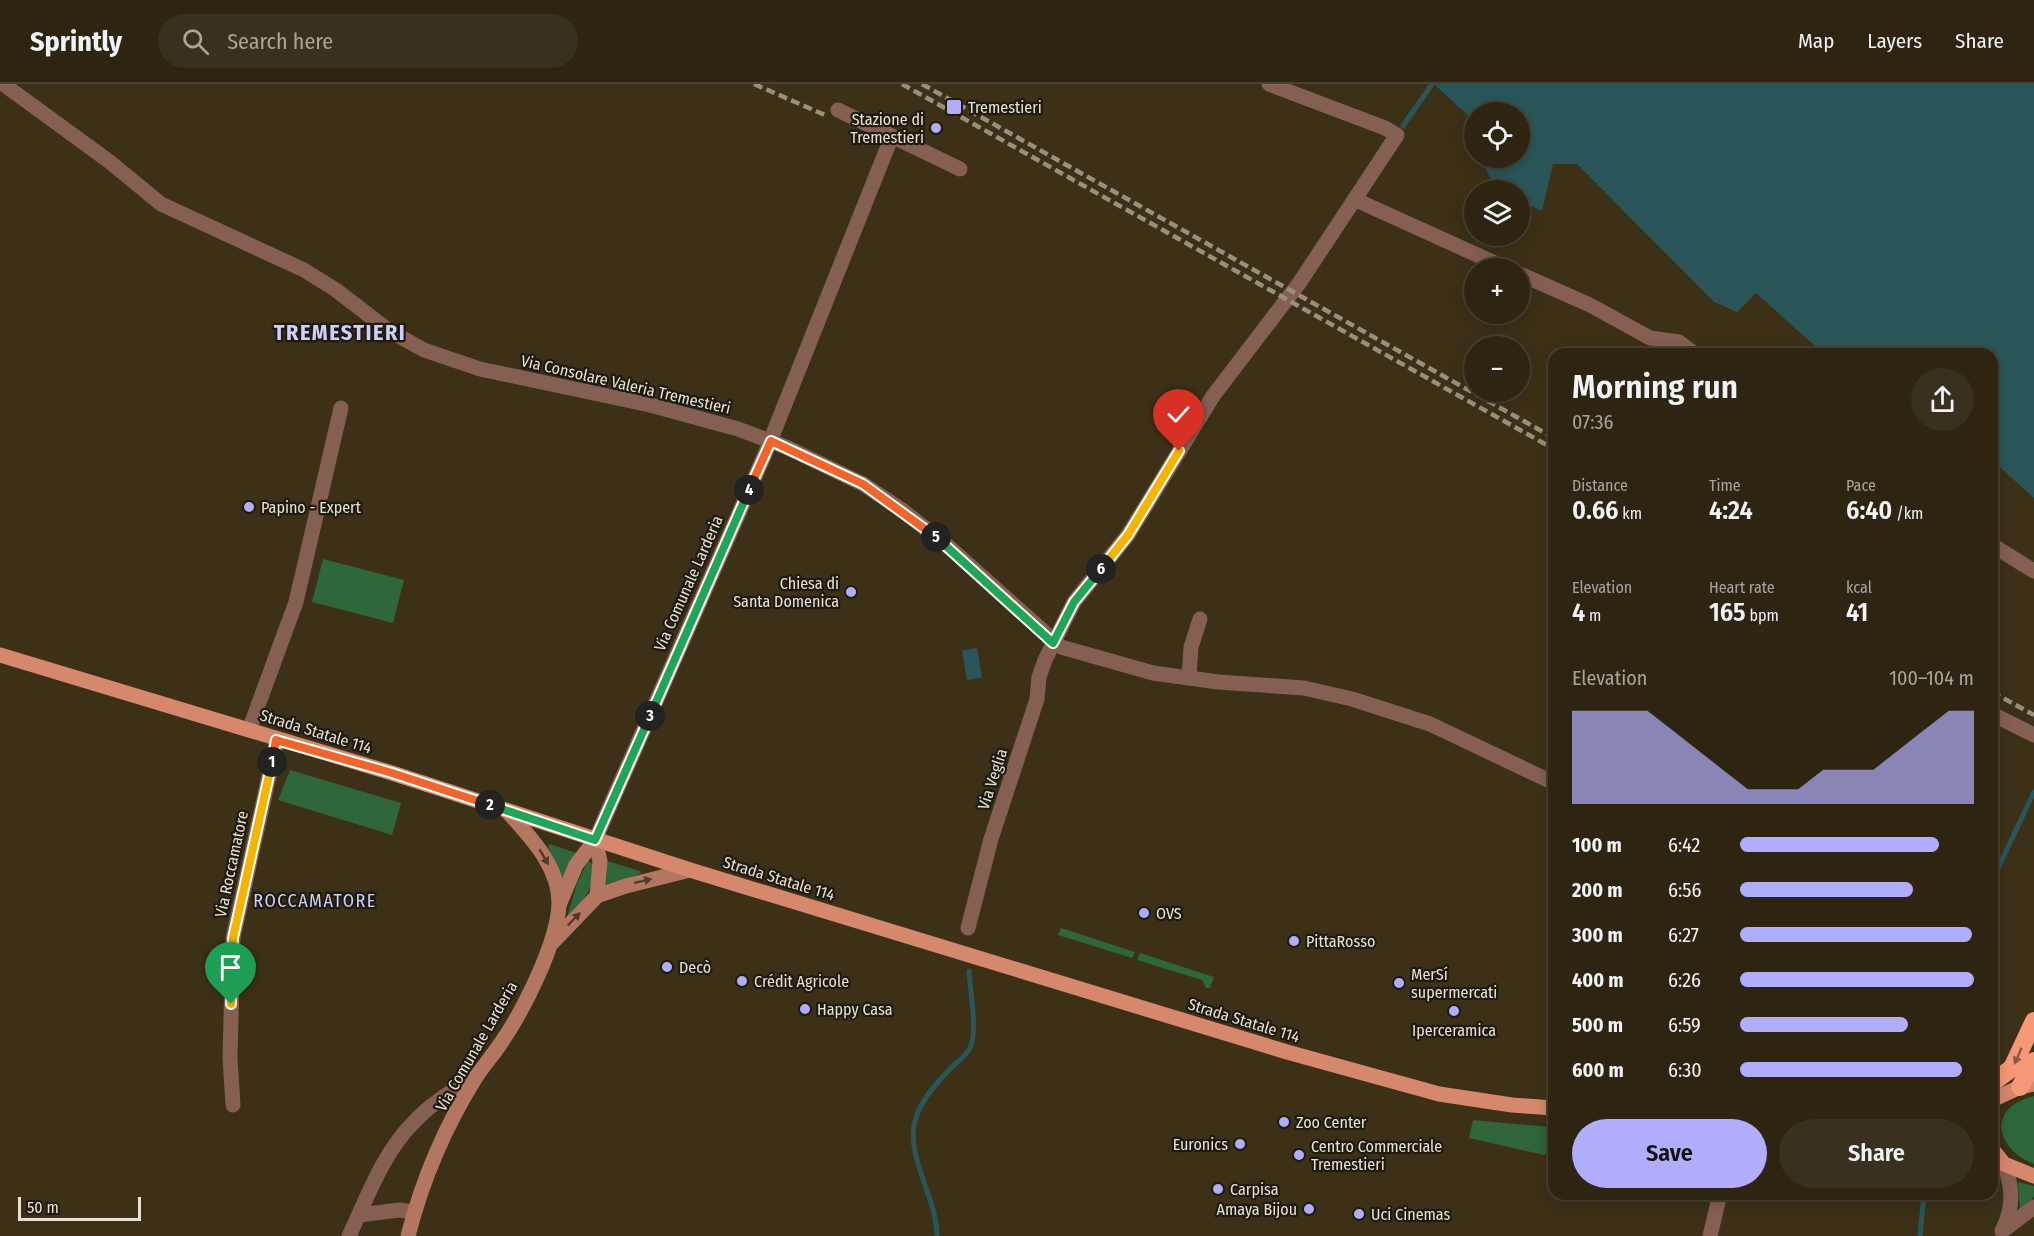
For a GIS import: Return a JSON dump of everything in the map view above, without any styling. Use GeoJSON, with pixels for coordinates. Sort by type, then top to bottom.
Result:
{"type":"FeatureCollection","features":[{"type":"Feature","properties":{"kind":"highway"},"geometry":{"type":"LineString","coordinates":[[2009,1090],[2005,1076],[2017,1061],[2034,1021]]}},
{"type":"Feature","properties":{"kind":"highway"},"geometry":{"type":"LineString","coordinates":[[2009,1090],[2034,1061]]}},
{"type":"Feature","properties":{"kind":"main road","name":"Strada Statale 114"},"geometry":{"type":"LineString","coordinates":[[0,656],[249,729],[276,740],[392,773],[690,870],[1396,1084],[1480,1101],[1548,1107]]}},
{"type":"Feature","properties":{"kind":"main road"},"geometry":{"type":"LineString","coordinates":[[1998,1105],[2009,1090]]}},
{"type":"Feature","properties":{"kind":"main road"},"geometry":{"type":"LineString","coordinates":[[1998,1158],[2034,1176]]}},
{"type":"Feature","properties":{"kind":"street","name":"Via Consolare Valeria Tremestieri"},"geometry":{"type":"LineString","coordinates":[[3,84],[110,162],[161,204],[304,270],[336,290],[399,337],[424,350],[480,369],[690,415],[771,441],[863,484],[902,510],[970,565],[1053,643],[1067,650],[1133,669],[1189,678],[1294,687],[1352,699],[1430,724],[1548,780]]}},
{"type":"Feature","properties":{"kind":"street","name":"Via Veglia"},"geometry":{"type":"LineString","coordinates":[[968,928],[988,850],[1036,699],[1039,677],[1074,602],[1128,535],[1213,396],[1300,282],[1397,135],[1385,128],[1269,84]]}},
{"type":"Feature","properties":{"kind":"street"},"geometry":{"type":"LineString","coordinates":[[838,110],[960,169]]}},
{"type":"Feature","properties":{"kind":"street","name":"Via Comunale Larderia"},"geometry":{"type":"LineString","coordinates":[[408,1236],[414,1212],[443,1142],[477,1076],[517,1015],[552,943],[559,905],[576,865],[595,840],[771,441],[892,136]]}},
{"type":"Feature","properties":{"kind":"street"},"geometry":{"type":"LineString","coordinates":[[1356,200],[1484,258]]}},
{"type":"Feature","properties":{"kind":"street"},"geometry":{"type":"LineString","coordinates":[[1530,278],[1590,305],[1650,338],[1679,342],[1687,348]]}},
{"type":"Feature","properties":{"kind":"street"},"geometry":{"type":"LineString","coordinates":[[249,729],[296,602],[340,408]]}},
{"type":"Feature","properties":{"kind":"street"},"geometry":{"type":"LineString","coordinates":[[1998,550],[2034,571]]}},
{"type":"Feature","properties":{"kind":"street"},"geometry":{"type":"LineString","coordinates":[[1189,678],[1191,647],[1200,619]]}},
{"type":"Feature","properties":{"kind":"street"},"geometry":{"type":"LineString","coordinates":[[1998,717],[2029,732]]}},
{"type":"Feature","properties":{"kind":"street","name":"Via Roccamatore"},"geometry":{"type":"LineString","coordinates":[[233,1105],[230,1058],[233,938],[276,740]]}},
{"type":"Feature","properties":{"kind":"street","name":"Via Comunale Larderia"},"geometry":{"type":"LineString","coordinates":[[507,811],[543,855],[554,878],[559,905]]}},
{"type":"Feature","properties":{"kind":"street"},"geometry":{"type":"LineString","coordinates":[[595,840],[600,861],[597,896]]}},
{"type":"Feature","properties":{"kind":"street","name":"Via Comunale Larderia"},"geometry":{"type":"LineString","coordinates":[[552,943],[597,896],[626,885],[690,870]]}},
{"type":"Feature","properties":{"kind":"street"},"geometry":{"type":"LineString","coordinates":[[349,1236],[387,1160],[406,1130],[438,1100],[477,1076]]}},
{"type":"Feature","properties":{"kind":"street"},"geometry":{"type":"LineString","coordinates":[[1998,1160],[2012,1194],[2009,1217],[1999,1233]]}},
{"type":"Feature","properties":{"kind":"street"},"geometry":{"type":"LineString","coordinates":[[1710,1236],[1719,1200]]}},
{"type":"Feature","properties":{"kind":"street"},"geometry":{"type":"LineString","coordinates":[[1999,1233],[2034,1207]]}},
{"type":"Feature","properties":{"kind":"street"},"geometry":{"type":"LineString","coordinates":[[359,1215],[399,1210],[414,1212]]}},
{"type":"Feature","properties":{"kind":"green space"},"geometry":{"type":"Polygon","coordinates":[[[323,559],[404,580],[393,623],[312,602],[323,559]]]}},
{"type":"Feature","properties":{"kind":"green space"},"geometry":{"type":"Polygon","coordinates":[[[290,770],[401,803],[392,835],[278,800],[290,770]]]}},
{"type":"Feature","properties":{"kind":"green space"},"geometry":{"type":"Polygon","coordinates":[[[549,844],[577,853],[563,878],[548,847],[549,844]]]}},
{"type":"Feature","properties":{"kind":"green space"},"geometry":{"type":"Polygon","coordinates":[[[588,861],[593,864],[590,888],[584,899],[567,917],[577,883],[588,861]]]}},
{"type":"Feature","properties":{"kind":"green space"},"geometry":{"type":"Polygon","coordinates":[[[607,861],[640,871],[641,873],[606,888],[607,861]]]}},
{"type":"Feature","properties":{"kind":"green space"},"geometry":{"type":"Polygon","coordinates":[[[1061,928],[1135,952],[1132,958],[1058,935],[1061,928]]]}},
{"type":"Feature","properties":{"kind":"green space"},"geometry":{"type":"Polygon","coordinates":[[[1140,953],[1214,977],[1210,988],[1206,988],[1202,980],[1137,960],[1140,953]]]}},
{"type":"Feature","properties":{"kind":"green space"},"geometry":{"type":"Polygon","coordinates":[[[2034,1096],[2034,1164],[2011,1148],[2001,1128],[2003,1118],[2009,1109],[2019,1101],[2034,1096]]]}},
{"type":"Feature","properties":{"kind":"green space"},"geometry":{"type":"Polygon","coordinates":[[[1473,1120],[1548,1127],[1548,1152],[1544,1155],[1469,1138],[1473,1120]]]}},
{"type":"Feature","properties":{"kind":"green space"},"geometry":{"type":"Polygon","coordinates":[[[2018,1182],[2034,1186],[2034,1197],[2020,1210],[2018,1182]]]}},
{"type":"Feature","properties":{"kind":"water"},"geometry":{"type":"Polygon","coordinates":[[[1434,84],[2034,84],[2034,498],[1998,465],[1998,348],[1817,348],[1756,293],[1737,312],[1714,302],[1577,164],[1553,164],[1542,211],[1530,206],[1530,180],[1493,180],[1485,168],[1530,168],[1530,102],[1464,102],[1464,112],[1434,84]]]}},
{"type":"Feature","properties":{"kind":"water"},"geometry":{"type":"Polygon","coordinates":[[[977,648],[982,678],[967,680],[962,650],[977,648]]]}},
{"type":"Feature","properties":{"kind":"waterway"},"geometry":{"type":"LineString","coordinates":[[1403,126],[1432,84]]}},
{"type":"Feature","properties":{"kind":"waterway"},"geometry":{"type":"LineString","coordinates":[[1998,868],[2034,792]]}},
{"type":"Feature","properties":{"kind":"waterway"},"geometry":{"type":"LineString","coordinates":[[937,1236],[933,1208],[915,1152],[914,1125],[919,1109],[928,1094],[970,1048],[973,1022],[969,971]]}},
{"type":"Feature","properties":{"kind":"waterway"},"geometry":{"type":"LineString","coordinates":[[1920,1236],[1923,1200]]}},
{"type":"Feature","properties":{"kind":"railway"},"geometry":{"type":"LineString","coordinates":[[754,84],[825,115]]}},
{"type":"Feature","properties":{"kind":"railway"},"geometry":{"type":"LineString","coordinates":[[902,84],[1548,446]]}},
{"type":"Feature","properties":{"kind":"railway"},"geometry":{"type":"LineString","coordinates":[[922,84],[1548,435]]}},
{"type":"Feature","properties":{"kind":"railway"},"geometry":{"type":"LineString","coordinates":[[1998,695],[2034,715]]}},
{"type":"Feature","properties":{"kind":"place","name":"Tremestieri"},"geometry":{"type":"Point","coordinates":[954,107]}},
{"type":"Feature","properties":{"kind":"place","name":"Stazione di Tremestieri"},"geometry":{"type":"Point","coordinates":[936,128]}},
{"type":"Feature","properties":{"kind":"place","name":"Papino - Expert"},"geometry":{"type":"Point","coordinates":[249,507]}},
{"type":"Feature","properties":{"kind":"place","name":"Chiesa di Santa Domenica"},"geometry":{"type":"Point","coordinates":[851,592]}},
{"type":"Feature","properties":{"kind":"place","name":"OVS"},"geometry":{"type":"Point","coordinates":[1144,913]}},
{"type":"Feature","properties":{"kind":"place","name":"PittaRosso"},"geometry":{"type":"Point","coordinates":[1294,941]}},
{"type":"Feature","properties":{"kind":"place","name":"Decò"},"geometry":{"type":"Point","coordinates":[667,967]}},
{"type":"Feature","properties":{"kind":"place","name":"Crédit Agricole"},"geometry":{"type":"Point","coordinates":[742,981]}},
{"type":"Feature","properties":{"kind":"place","name":"MerSí supermercati"},"geometry":{"type":"Point","coordinates":[1399,983]}},
{"type":"Feature","properties":{"kind":"place","name":"Happy Casa"},"geometry":{"type":"Point","coordinates":[805,1009]}},
{"type":"Feature","properties":{"kind":"place","name":"Iperceramica"},"geometry":{"type":"Point","coordinates":[1454,1011]}},
{"type":"Feature","properties":{"kind":"place","name":"Zoo Center"},"geometry":{"type":"Point","coordinates":[1284,1122]}},
{"type":"Feature","properties":{"kind":"place","name":"Euronics"},"geometry":{"type":"Point","coordinates":[1240,1144]}},
{"type":"Feature","properties":{"kind":"place","name":"Centro Commerciale Tremestieri"},"geometry":{"type":"Point","coordinates":[1299,1155]}},
{"type":"Feature","properties":{"kind":"place","name":"Carpisa"},"geometry":{"type":"Point","coordinates":[1218,1189]}},
{"type":"Feature","properties":{"kind":"place","name":"Amaya Bijou"},"geometry":{"type":"Point","coordinates":[1309,1209]}},
{"type":"Feature","properties":{"kind":"place","name":"Uci Cinemas"},"geometry":{"type":"Point","coordinates":[1359,1214]}},
{"type":"Feature","properties":{"kind":"district","name":"TREMESTIERI"},"geometry":{"type":"Point","coordinates":[340,332]}},
{"type":"Feature","properties":{"kind":"district","name":"ROCCAMATORE"},"geometry":{"type":"Point","coordinates":[315,901]}},
{"type":"Feature","properties":{"kind":"route"},"geometry":{"type":"LineString","coordinates":[[231,1004],[233,938],[276,740],[424,783],[595,840],[771,441],[863,484],[883,496],[970,565],[1053,643],[1079,594],[1128,535],[1179,451]]}}]}
